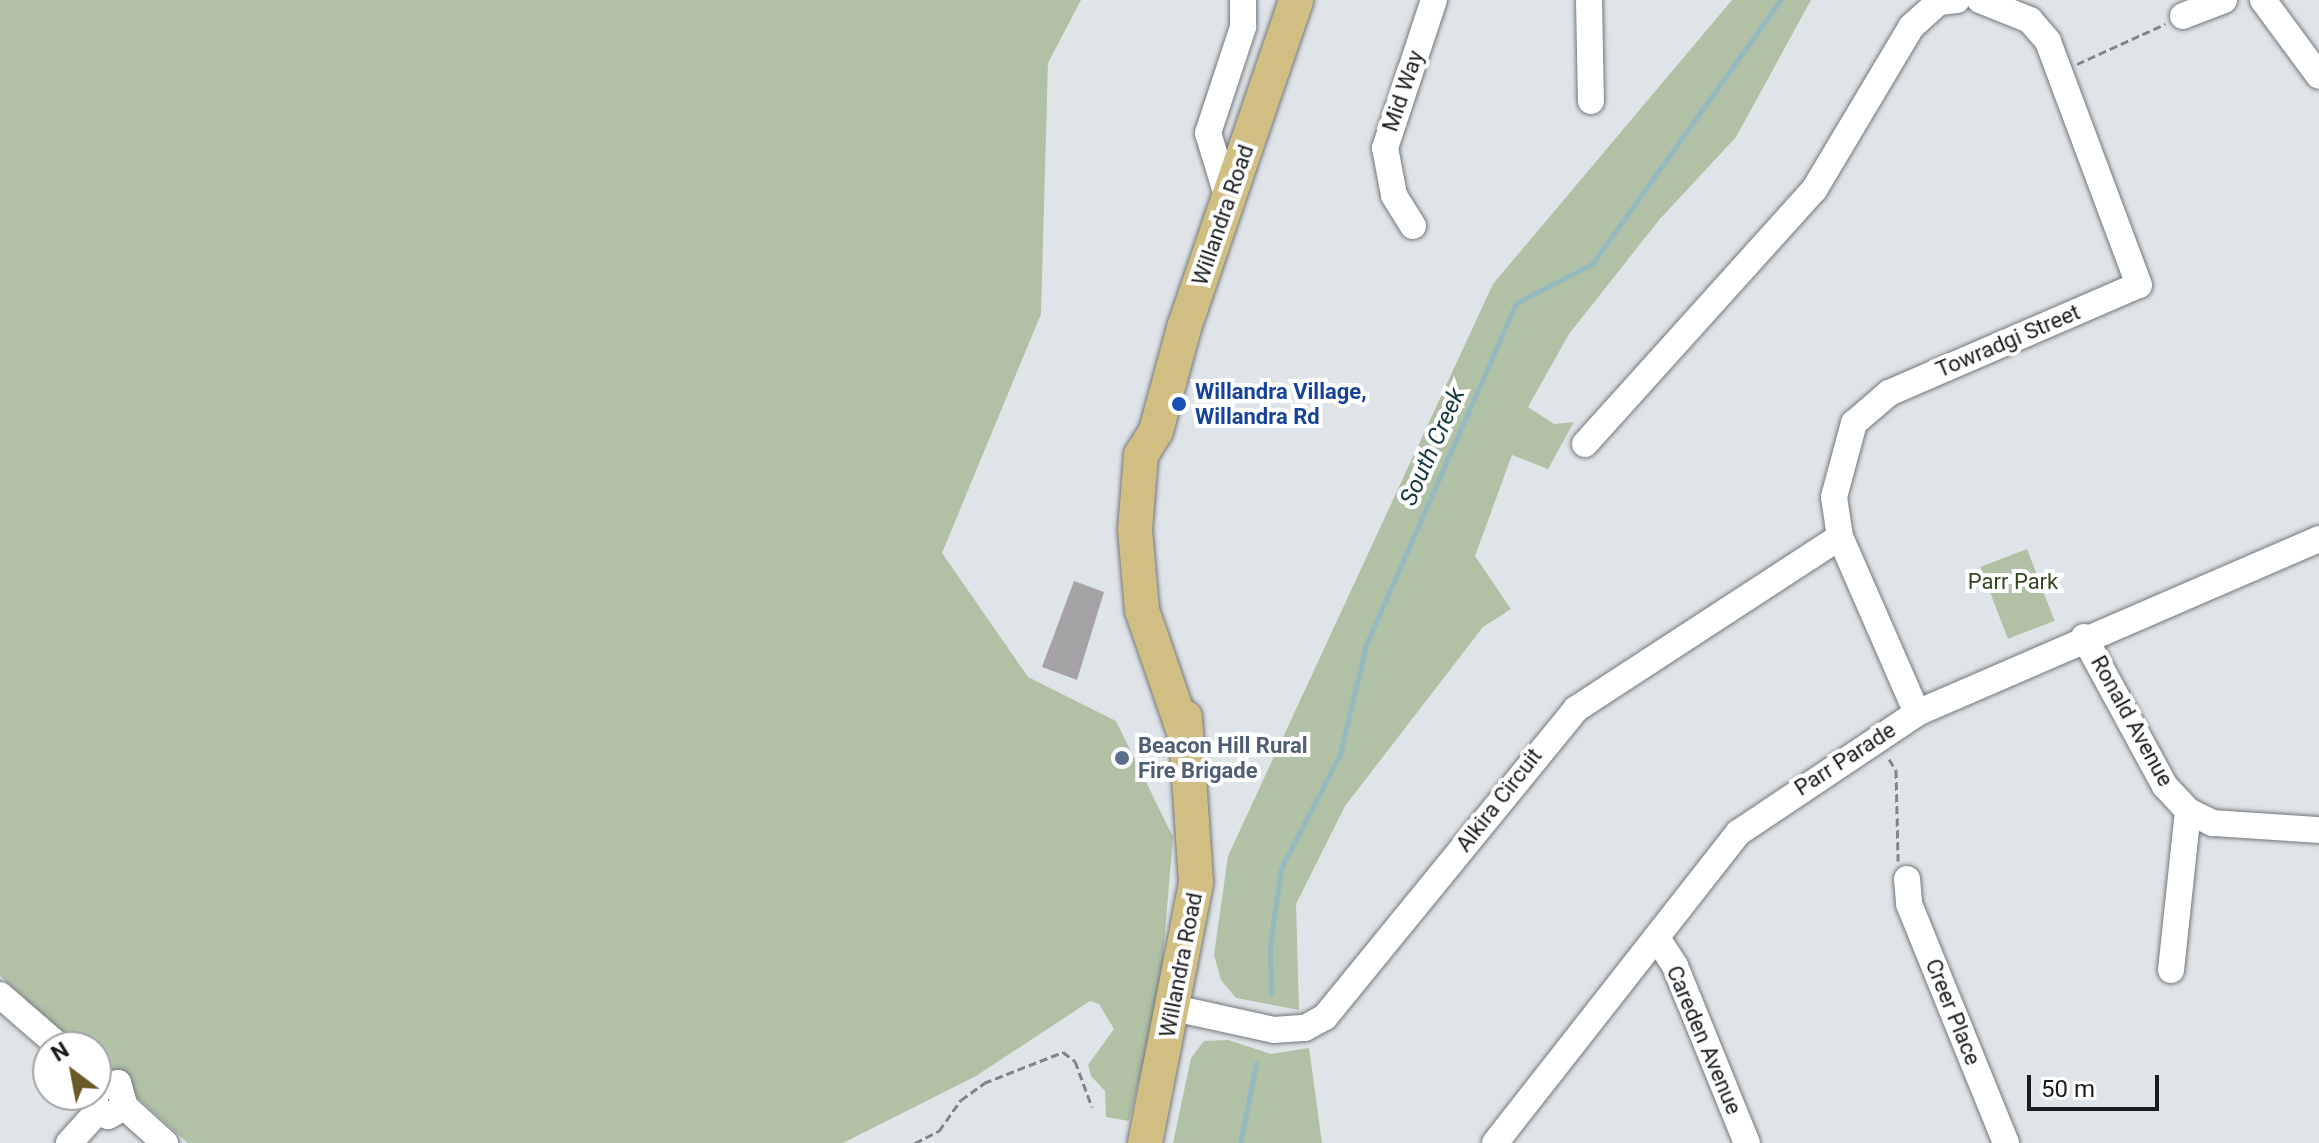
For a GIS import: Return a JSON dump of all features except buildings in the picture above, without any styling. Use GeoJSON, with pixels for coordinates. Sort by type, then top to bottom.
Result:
{"type":"FeatureCollection","features":[{"type":"Feature","properties":{"kind":"main road","name":"Willandra Road"},"geometry":{"type":"LineString","coordinates":[[1145,1143],[1174,1008],[1196,882],[1186,738],[1151,643],[1138,579],[1140,465],[1156,431],[1296,0]]}},
{"type":"Feature","properties":{"kind":"street"},"geometry":{"type":"LineString","coordinates":[[1229,202],[1208,133],[1243,27],[1243,0]]}},
{"type":"Feature","properties":{"kind":"street","name":"Mid Way"},"geometry":{"type":"LineString","coordinates":[[1413,226],[1394,195],[1385,148],[1434,0]]}},
{"type":"Feature","properties":{"kind":"street"},"geometry":{"type":"LineString","coordinates":[[1589,0],[1591,101]]}},
{"type":"Feature","properties":{"kind":"street"},"geometry":{"type":"LineString","coordinates":[[1585,444],[1814,190],[1911,27],[1939,2],[1957,0]]}},
{"type":"Feature","properties":{"kind":"street","name":"Towradgi Street"},"geometry":{"type":"LineString","coordinates":[[1917,713],[1840,537],[1834,497],[1839,463],[1854,423],[1889,393],[2139,285],[2048,41],[2030,20],[1980,0]]}},
{"type":"Feature","properties":{"kind":"street"},"geometry":{"type":"LineString","coordinates":[[2183,16],[2224,0]]}},
{"type":"Feature","properties":{"kind":"street"},"geometry":{"type":"LineString","coordinates":[[2263,0],[2319,76]]}},
{"type":"Feature","properties":{"kind":"street","name":"Alkira Circuit"},"geometry":{"type":"LineString","coordinates":[[1174,1008],[1274,1030],[1305,1028],[1325,1017],[1576,709],[1840,537]]}},
{"type":"Feature","properties":{"kind":"street","name":"Parr Parade"},"geometry":{"type":"LineString","coordinates":[[1495,1143],[1738,833],[1917,713],[2084,637],[2319,539]]}},
{"type":"Feature","properties":{"kind":"street","name":"Ronald Avenue"},"geometry":{"type":"LineString","coordinates":[[2084,637],[2165,786],[2188,811]]}},
{"type":"Feature","properties":{"kind":"street"},"geometry":{"type":"LineString","coordinates":[[2171,970],[2188,811],[2213,823],[2319,830]]}},
{"type":"Feature","properties":{"kind":"street","name":"Creer Place"},"geometry":{"type":"LineString","coordinates":[[1907,879],[1909,904],[2006,1143]]}},
{"type":"Feature","properties":{"kind":"street","name":"Careden Avenue"},"geometry":{"type":"LineString","coordinates":[[1657,938],[1675,966],[1747,1143]]}},
{"type":"Feature","properties":{"kind":"street"},"geometry":{"type":"LineString","coordinates":[[0,995],[42,1031]]}},
{"type":"Feature","properties":{"kind":"street"},"geometry":{"type":"LineString","coordinates":[[106,1111],[108,1116],[125,1107],[165,1143]]}},
{"type":"Feature","properties":{"kind":"street"},"geometry":{"type":"LineString","coordinates":[[69,1143],[87,1111]]}},
{"type":"Feature","properties":{"kind":"path"},"geometry":{"type":"LineString","coordinates":[[2060,72],[2183,16]]}},
{"type":"Feature","properties":{"kind":"path"},"geometry":{"type":"LineString","coordinates":[[1876,738],[1896,770],[1897,859],[1907,879]]}},
{"type":"Feature","properties":{"kind":"path"},"geometry":{"type":"LineString","coordinates":[[915,1143],[939,1131],[961,1100],[984,1083],[1063,1052],[1075,1061],[1092,1107]]}},
{"type":"Feature","properties":{"kind":"green space"},"geometry":{"type":"Polygon","coordinates":[[[0,0],[1081,0],[1048,63],[1041,314],[942,553],[1028,677],[1116,721],[1173,837],[1160,992],[1129,1121],[1106,1117],[1105,1091],[1091,1076],[1088,1065],[1114,1029],[1099,1004],[1090,1001],[976,1076],[843,1143],[188,1143],[112,1075],[112,1031],[62,1031],[0,976],[0,0]]]}},
{"type":"Feature","properties":{"kind":"green space"},"geometry":{"type":"Polygon","coordinates":[[[1732,0],[1811,0],[1736,137],[1659,220],[1569,334],[1528,407],[1554,424],[1574,422],[1548,469],[1512,455],[1475,556],[1511,609],[1483,627],[1345,806],[1296,904],[1299,1010],[1236,998],[1221,980],[1214,955],[1228,856],[1493,284],[1732,0]]]}},
{"type":"Feature","properties":{"kind":"green space","name":"Parr Park"},"geometry":{"type":"Polygon","coordinates":[[[2027,549],[2055,621],[2008,639],[1980,567],[2027,549]]]}},
{"type":"Feature","properties":{"kind":"green space"},"geometry":{"type":"Polygon","coordinates":[[[1228,1040],[1271,1054],[1309,1048],[1322,1143],[1173,1143],[1191,1058],[1204,1041],[1228,1040]]]}},
{"type":"Feature","properties":{"kind":"waterway","name":"South Creek"},"geometry":{"type":"LineString","coordinates":[[1271,993],[1270,945],[1281,868],[1340,754],[1366,645],[1516,303],[1592,264],[1780,0]]}},
{"type":"Feature","properties":{"kind":"waterway","name":"South Creek"},"geometry":{"type":"LineString","coordinates":[[1240,1143],[1256,1064]]}},
{"type":"Feature","properties":{"kind":"place","name":"Willandra Village, Willandra Rd"},"geometry":{"type":"Point","coordinates":[1179,404]}},
{"type":"Feature","properties":{"kind":"place","name":"Beacon Hill Rural Fire Brigade"},"geometry":{"type":"Point","coordinates":[1122,758]}}]}
